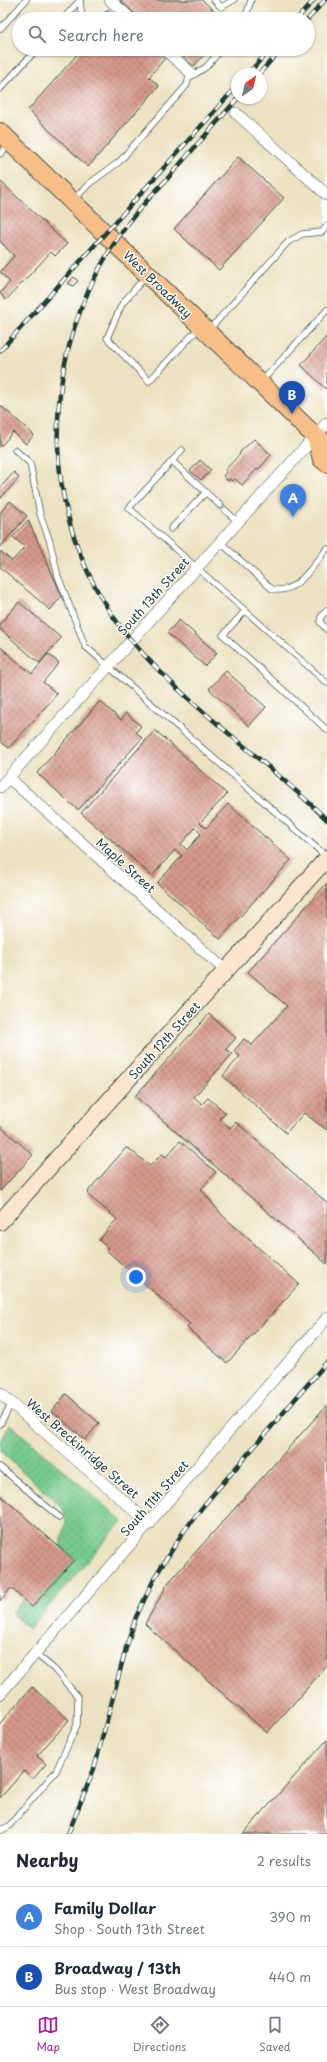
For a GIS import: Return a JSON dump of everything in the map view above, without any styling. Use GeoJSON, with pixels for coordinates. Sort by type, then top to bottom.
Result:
{"type":"FeatureCollection","features":[{"type":"Feature","properties":{"kind":"main road","name":"West Broadway"},"geometry":{"type":"LineString","coordinates":[[4,143],[71,201],[260,383],[323,435]]}},
{"type":"Feature","properties":{"kind":"main road"},"geometry":{"type":"LineString","coordinates":[[323,435],[322,459],[327,463]]}},
{"type":"Feature","properties":{"kind":"street"},"geometry":{"type":"LineString","coordinates":[[110,0],[123,12]]}},
{"type":"Feature","properties":{"kind":"street"},"geometry":{"type":"LineString","coordinates":[[171,56],[190,75]]}},
{"type":"Feature","properties":{"kind":"street"},"geometry":{"type":"LineString","coordinates":[[236,113],[327,195]]}},
{"type":"Feature","properties":{"kind":"street","name":"South 13th Street"},"geometry":{"type":"LineString","coordinates":[[0,787],[238,522],[323,435]]}},
{"type":"Feature","properties":{"kind":"street","name":"Maple Street"},"geometry":{"type":"LineString","coordinates":[[9,778],[226,971]]}},
{"type":"Feature","properties":{"kind":"street","name":"South 12th Street"},"geometry":{"type":"LineString","coordinates":[[0,1222],[327,858]]}},
{"type":"Feature","properties":{"kind":"street","name":"South 11th Street"},"geometry":{"type":"LineString","coordinates":[[0,1694],[150,1524],[327,1318]]}},
{"type":"Feature","properties":{"kind":"street","name":"West Breckinridge Street"},"geometry":{"type":"LineString","coordinates":[[0,1393],[150,1524]]}},
{"type":"Feature","properties":{"kind":"lane"},"geometry":{"type":"LineString","coordinates":[[15,12],[26,0]]}},
{"type":"Feature","properties":{"kind":"lane"},"geometry":{"type":"LineString","coordinates":[[70,12],[80,0]]}},
{"type":"Feature","properties":{"kind":"lane"},"geometry":{"type":"LineString","coordinates":[[80,0],[81,12]]}},
{"type":"Feature","properties":{"kind":"lane"},"geometry":{"type":"LineString","coordinates":[[214,0],[222,7],[234,0]]}},
{"type":"Feature","properties":{"kind":"lane"},"geometry":{"type":"LineString","coordinates":[[247,12],[251,0]]}},
{"type":"Feature","properties":{"kind":"lane"},"geometry":{"type":"LineString","coordinates":[[0,29],[12,16]]}},
{"type":"Feature","properties":{"kind":"lane"},"geometry":{"type":"LineString","coordinates":[[0,89],[31,56]]}},
{"type":"Feature","properties":{"kind":"lane"},"geometry":{"type":"LineString","coordinates":[[71,201],[90,183],[119,162],[188,85],[190,75],[206,67],[216,56]]}},
{"type":"Feature","properties":{"kind":"lane"},"geometry":{"type":"LineString","coordinates":[[148,275],[122,304],[107,338],[149,381],[204,329],[288,242],[302,234],[322,232],[327,226]]}},
{"type":"Feature","properties":{"kind":"lane"},"geometry":{"type":"LineString","coordinates":[[260,383],[327,310]]}},
{"type":"Feature","properties":{"kind":"lane"},"geometry":{"type":"LineString","coordinates":[[15,450],[30,464],[39,507],[50,542],[58,576],[85,646],[327,858]]}},
{"type":"Feature","properties":{"kind":"lane"},"geometry":{"type":"LineString","coordinates":[[182,450],[129,508],[327,684]]}},
{"type":"Feature","properties":{"kind":"lane"},"geometry":{"type":"LineString","coordinates":[[172,461],[238,522]]}},
{"type":"Feature","properties":{"kind":"lane"},"geometry":{"type":"LineString","coordinates":[[171,529],[206,492]]}},
{"type":"Feature","properties":{"kind":"lane"},"geometry":{"type":"LineString","coordinates":[[220,542],[272,589],[278,591],[293,587],[327,549]]}},
{"type":"Feature","properties":{"kind":"lane"},"geometry":{"type":"LineString","coordinates":[[327,610],[321,617],[320,622],[327,630]]}},
{"type":"Feature","properties":{"kind":"lane"},"geometry":{"type":"LineString","coordinates":[[245,611],[223,635],[327,730]]}},
{"type":"Feature","properties":{"kind":"lane"},"geometry":{"type":"LineString","coordinates":[[0,1424],[12,1403]]}},
{"type":"Feature","properties":{"kind":"lane"},"geometry":{"type":"LineString","coordinates":[[0,1467],[59,1517]]}},
{"type":"Feature","properties":{"kind":"lane"},"geometry":{"type":"LineString","coordinates":[[0,1831],[9,1826],[56,1771],[77,1725],[78,1696],[54,1669],[36,1654]]}},
{"type":"Feature","properties":{"kind":"green space"},"geometry":{"type":"Polygon","coordinates":[[[10,1424],[122,1521],[29,1629],[11,1613],[23,1600],[32,1608],[75,1559],[60,1546],[66,1522],[63,1508],[0,1451],[0,1443],[10,1424]]]}},
{"type":"Feature","properties":{"kind":"building"},"geometry":{"type":"Polygon","coordinates":[[[120,0],[202,0],[215,12],[133,12],[120,0]]]}},
{"type":"Feature","properties":{"kind":"building"},"geometry":{"type":"Polygon","coordinates":[[[76,56],[163,56],[165,58],[149,77],[159,86],[88,167],[28,110],[76,56]]]}},
{"type":"Feature","properties":{"kind":"building"},"geometry":{"type":"Polygon","coordinates":[[[183,56],[203,56],[194,66],[183,56]]]}},
{"type":"Feature","properties":{"kind":"building"},"geometry":{"type":"Polygon","coordinates":[[[238,157],[284,198],[219,270],[174,229],[238,157]]]}},
{"type":"Feature","properties":{"kind":"building"},"geometry":{"type":"Polygon","coordinates":[[[0,181],[67,244],[55,256],[51,252],[6,300],[0,293],[10,282],[0,272],[14,256],[0,241],[0,181]]]}},
{"type":"Feature","properties":{"kind":"building"},"geometry":{"type":"Polygon","coordinates":[[[74,277],[78,281],[73,286],[68,283],[74,277]]]}},
{"type":"Feature","properties":{"kind":"building"},"geometry":{"type":"Polygon","coordinates":[[[327,336],[327,390],[301,365],[327,336]]]}},
{"type":"Feature","properties":{"kind":"building"},"geometry":{"type":"Polygon","coordinates":[[[0,405],[34,435],[26,444],[13,432],[0,447],[0,405]]]}},
{"type":"Feature","properties":{"kind":"building"},"geometry":{"type":"Polygon","coordinates":[[[254,439],[271,455],[242,485],[235,479],[232,481],[229,479],[228,481],[223,476],[227,471],[225,470],[240,454],[240,452],[254,439]]]}},
{"type":"Feature","properties":{"kind":"building"},"geometry":{"type":"Polygon","coordinates":[[[200,460],[211,470],[201,480],[190,471],[200,460]]]}},
{"type":"Feature","properties":{"kind":"building"},"geometry":{"type":"Polygon","coordinates":[[[14,472],[19,478],[0,499],[0,488],[14,472]]]}},
{"type":"Feature","properties":{"kind":"building"},"geometry":{"type":"Polygon","coordinates":[[[10,501],[27,516],[0,547],[0,513],[10,501]]]}},
{"type":"Feature","properties":{"kind":"building"},"geometry":{"type":"Polygon","coordinates":[[[28,520],[62,596],[50,610],[0,567],[0,551],[12,561],[25,547],[13,537],[28,520]]]}},
{"type":"Feature","properties":{"kind":"building"},"geometry":{"type":"Polygon","coordinates":[[[19,602],[61,638],[39,663],[0,629],[0,624],[19,602]]]}},
{"type":"Feature","properties":{"kind":"building"},"geometry":{"type":"Polygon","coordinates":[[[179,620],[217,653],[205,666],[167,633],[179,620]]]}},
{"type":"Feature","properties":{"kind":"building"},"geometry":{"type":"Polygon","coordinates":[[[0,647],[32,674],[48,654],[59,663],[43,682],[57,694],[9,748],[0,741],[0,647]]]}},
{"type":"Feature","properties":{"kind":"building"},"geometry":{"type":"Polygon","coordinates":[[[226,671],[266,707],[249,726],[209,689],[226,671]]]}},
{"type":"Feature","properties":{"kind":"building"},"geometry":{"type":"Polygon","coordinates":[[[100,701],[121,720],[126,713],[141,726],[136,732],[142,738],[78,810],[37,773],[100,701]]]}},
{"type":"Feature","properties":{"kind":"building"},"geometry":{"type":"Polygon","coordinates":[[[155,730],[227,794],[200,823],[206,828],[228,804],[291,860],[220,939],[157,883],[182,856],[175,850],[152,876],[81,813],[155,730]],[[195,828],[181,844],[187,850],[201,834],[195,828]]]}},
{"type":"Feature","properties":{"kind":"building"},"geometry":{"type":"Polygon","coordinates":[[[327,883],[327,1130],[304,1113],[286,1133],[223,1076],[240,1056],[234,1051],[244,1039],[252,1045],[287,1006],[248,972],[327,883]]]}},
{"type":"Feature","properties":{"kind":"building"},"geometry":{"type":"Polygon","coordinates":[[[209,1014],[236,1038],[226,1049],[232,1054],[194,1097],[202,1104],[208,1098],[226,1113],[220,1119],[230,1128],[236,1122],[327,1203],[327,1264],[135,1096],[209,1014]]]}},
{"type":"Feature","properties":{"kind":"building"},"geometry":{"type":"Polygon","coordinates":[[[0,1126],[33,1155],[0,1191],[0,1126]]]}},
{"type":"Feature","properties":{"kind":"building"},"geometry":{"type":"Polygon","coordinates":[[[180,1141],[216,1172],[201,1189],[223,1216],[299,1284],[227,1363],[187,1328],[190,1324],[106,1250],[108,1248],[99,1240],[117,1219],[88,1195],[89,1190],[126,1148],[150,1166],[162,1154],[166,1157],[180,1141]]]}},
{"type":"Feature","properties":{"kind":"building"},"geometry":{"type":"Polygon","coordinates":[[[66,1394],[99,1423],[85,1440],[52,1411],[66,1394]]]}},
{"type":"Feature","properties":{"kind":"building"},"geometry":{"type":"Polygon","coordinates":[[[327,1405],[327,1666],[267,1733],[145,1624],[168,1583],[327,1405]]]}},
{"type":"Feature","properties":{"kind":"building"},"geometry":{"type":"Polygon","coordinates":[[[0,1495],[74,1560],[32,1607],[11,1588],[0,1601],[0,1495]]]}},
{"type":"Feature","properties":{"kind":"building"},"geometry":{"type":"Polygon","coordinates":[[[32,1687],[69,1720],[37,1756],[46,1764],[33,1779],[24,1771],[0,1798],[0,1723],[32,1687]]]}},
{"type":"Feature","properties":{"kind":"building"},"geometry":{"type":"Polygon","coordinates":[[[327,1740],[327,1834],[243,1834],[327,1740]]]}},
{"type":"Feature","properties":{"kind":"railway"},"geometry":{"type":"LineString","coordinates":[[303,12],[314,0]]}},
{"type":"Feature","properties":{"kind":"railway"},"geometry":{"type":"LineString","coordinates":[[314,12],[325,0]]}},
{"type":"Feature","properties":{"kind":"railway"},"geometry":{"type":"LineString","coordinates":[[253,68],[264,56]]}},
{"type":"Feature","properties":{"kind":"railway"},"geometry":{"type":"LineString","coordinates":[[264,68],[275,56]]}},
{"type":"Feature","properties":{"kind":"railway"},"geometry":{"type":"LineString","coordinates":[[0,351],[231,93]]}},
{"type":"Feature","properties":{"kind":"railway"},"geometry":{"type":"LineString","coordinates":[[233,104],[136,213],[96,274],[75,327],[62,382],[58,438],[63,494],[78,548],[103,600],[137,647],[182,693],[304,798],[327,820]]}},
{"type":"Feature","properties":{"kind":"railway"},"geometry":{"type":"LineString","coordinates":[[68,1834],[94,1769],[126,1648],[136,1617],[156,1575],[184,1531],[204,1505],[327,1362]]}},
{"type":"Feature","properties":{"kind":"place","name":"Broadway / 13th"},"geometry":{"type":"Point","coordinates":[292,414]}},
{"type":"Feature","properties":{"kind":"place","name":"Family Dollar"},"geometry":{"type":"Point","coordinates":[293,517]}}]}
